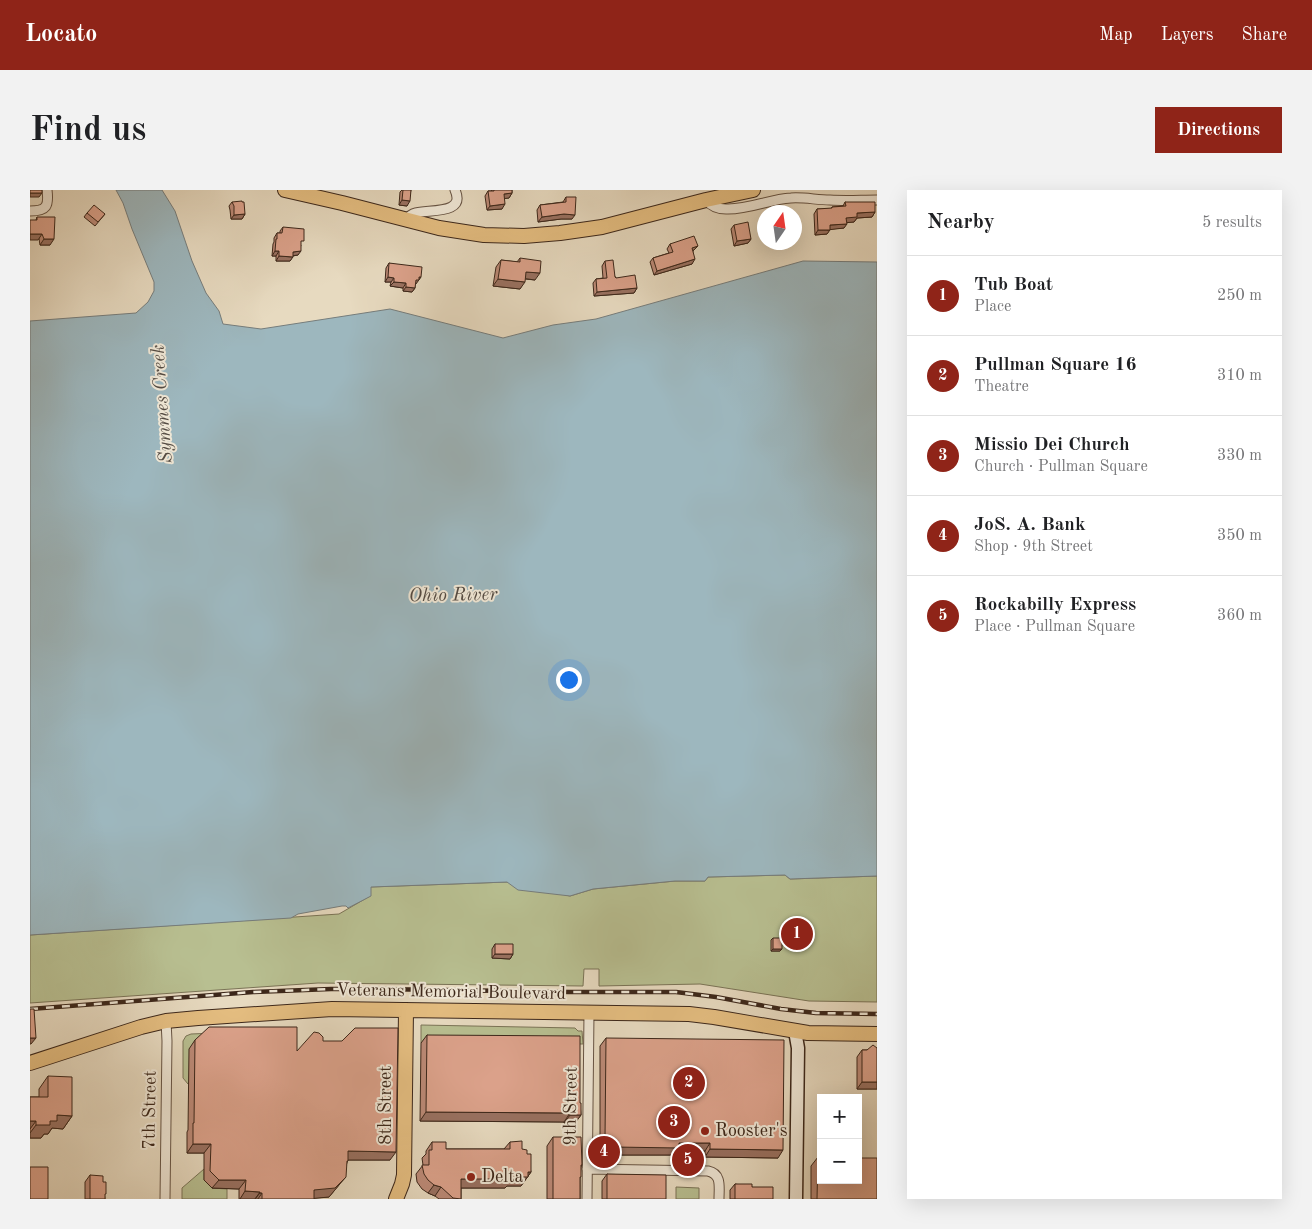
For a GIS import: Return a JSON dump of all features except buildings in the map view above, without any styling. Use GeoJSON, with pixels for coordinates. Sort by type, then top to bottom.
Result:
{"type":"FeatureCollection","features":[{"type":"Feature","properties":{"kind":"main road"},"geometry":{"type":"LineString","coordinates":[[285,190],[439,228],[504,236],[546,235],[602,227],[706,200],[754,190]]}},
{"type":"Feature","properties":{"kind":"main road","name":"Veterans Memorial Boulevard"},"geometry":{"type":"LineString","coordinates":[[30,1063],[134,1029],[166,1021],[326,1009],[702,1015],[818,1034],[877,1034]]}},
{"type":"Feature","properties":{"kind":"main road","name":"8th Street"},"geometry":{"type":"LineString","coordinates":[[396,1199],[404,1175],[406,1010]]}},
{"type":"Feature","properties":{"kind":"street"},"geometry":{"type":"LineString","coordinates":[[30,212],[45,208],[48,202],[47,190]]}},
{"type":"Feature","properties":{"kind":"street"},"geometry":{"type":"LineString","coordinates":[[405,220],[414,213],[450,208],[457,202],[458,197],[455,190]]}},
{"type":"Feature","properties":{"kind":"street"},"geometry":{"type":"LineString","coordinates":[[706,200],[710,205],[726,209],[793,197],[831,200],[877,200]]}},
{"type":"Feature","properties":{"kind":"street","name":"9th Street"},"geometry":{"type":"LineString","coordinates":[[587,1199],[589,1013]]}},
{"type":"Feature","properties":{"kind":"street","name":"7th Street"},"geometry":{"type":"LineString","coordinates":[[166,1021],[166,1199]]}},
{"type":"Feature","properties":{"kind":"street"},"geometry":{"type":"LineString","coordinates":[[795,1031],[798,1048],[796,1199]]}},
{"type":"Feature","properties":{"kind":"street"},"geometry":{"type":"LineString","coordinates":[[587,1169],[713,1172],[719,1180],[719,1199]]}},
{"type":"Feature","properties":{"kind":"green space"},"geometry":{"type":"Polygon","coordinates":[[[785,875],[790,879],[877,876],[877,1002],[809,1001],[700,984],[599,986],[599,969],[584,969],[583,986],[318,983],[30,1003],[30,935],[339,914],[370,896],[370,887],[507,882],[570,896],[593,889],[675,881],[705,881],[708,877],[785,875]]]}},
{"type":"Feature","properties":{"kind":"green space"},"geometry":{"type":"Polygon","coordinates":[[[421,1025],[575,1028],[578,1031],[582,1031],[583,1044],[421,1043],[421,1025]]]}},
{"type":"Feature","properties":{"kind":"green space"},"geometry":{"type":"Polygon","coordinates":[[[239,1032],[188,1084],[183,1078],[183,1041],[186,1036],[191,1034],[239,1032]]]}},
{"type":"Feature","properties":{"kind":"green space"},"geometry":{"type":"Polygon","coordinates":[[[204,1169],[204,1180],[212,1188],[227,1189],[227,1199],[182,1199],[182,1188],[204,1169]]]}},
{"type":"Feature","properties":{"kind":"green space"},"geometry":{"type":"Polygon","coordinates":[[[676,1187],[699,1188],[699,1199],[676,1199],[676,1187]]]}},
{"type":"Feature","properties":{"kind":"water"},"geometry":{"type":"Polygon","coordinates":[[[116,190],[162,190],[175,211],[192,261],[206,293],[219,311],[223,324],[261,329],[390,309],[503,338],[553,325],[596,319],[803,261],[877,262],[877,876],[790,879],[785,875],[708,877],[705,881],[675,881],[593,889],[570,896],[518,890],[507,882],[371,887],[371,896],[348,908],[342,906],[298,914],[291,918],[30,935],[30,321],[136,313],[148,302],[154,291],[154,282],[123,203],[116,190]]]}},
{"type":"Feature","properties":{"kind":"railway"},"geometry":{"type":"LineString","coordinates":[[30,1009],[253,992],[377,989],[676,992],[816,1013],[877,1014]]}},
{"type":"Feature","properties":{"kind":"place","name":"Tub Boat"},"geometry":{"type":"Point","coordinates":[797,934]}},
{"type":"Feature","properties":{"kind":"place","name":"Pullman Square 16"},"geometry":{"type":"Point","coordinates":[689,1083]}},
{"type":"Feature","properties":{"kind":"place","name":"Missio Dei Church"},"geometry":{"type":"Point","coordinates":[674,1122]}},
{"type":"Feature","properties":{"kind":"place","name":"Rooster's"},"geometry":{"type":"Point","coordinates":[705,1131]}},
{"type":"Feature","properties":{"kind":"place","name":"JoS. A. Bank"},"geometry":{"type":"Point","coordinates":[604,1152]}},
{"type":"Feature","properties":{"kind":"place","name":"Rockabilly Express"},"geometry":{"type":"Point","coordinates":[688,1160]}},
{"type":"Feature","properties":{"kind":"place","name":"Delta"},"geometry":{"type":"Point","coordinates":[471,1177]}},
{"type":"Feature","properties":{"kind":"water label","name":"Symmes Creek"},"geometry":{"type":"Point","coordinates":[163,404]}},
{"type":"Feature","properties":{"kind":"water label","name":"Ohio River"},"geometry":{"type":"Point","coordinates":[453,596]}}]}
